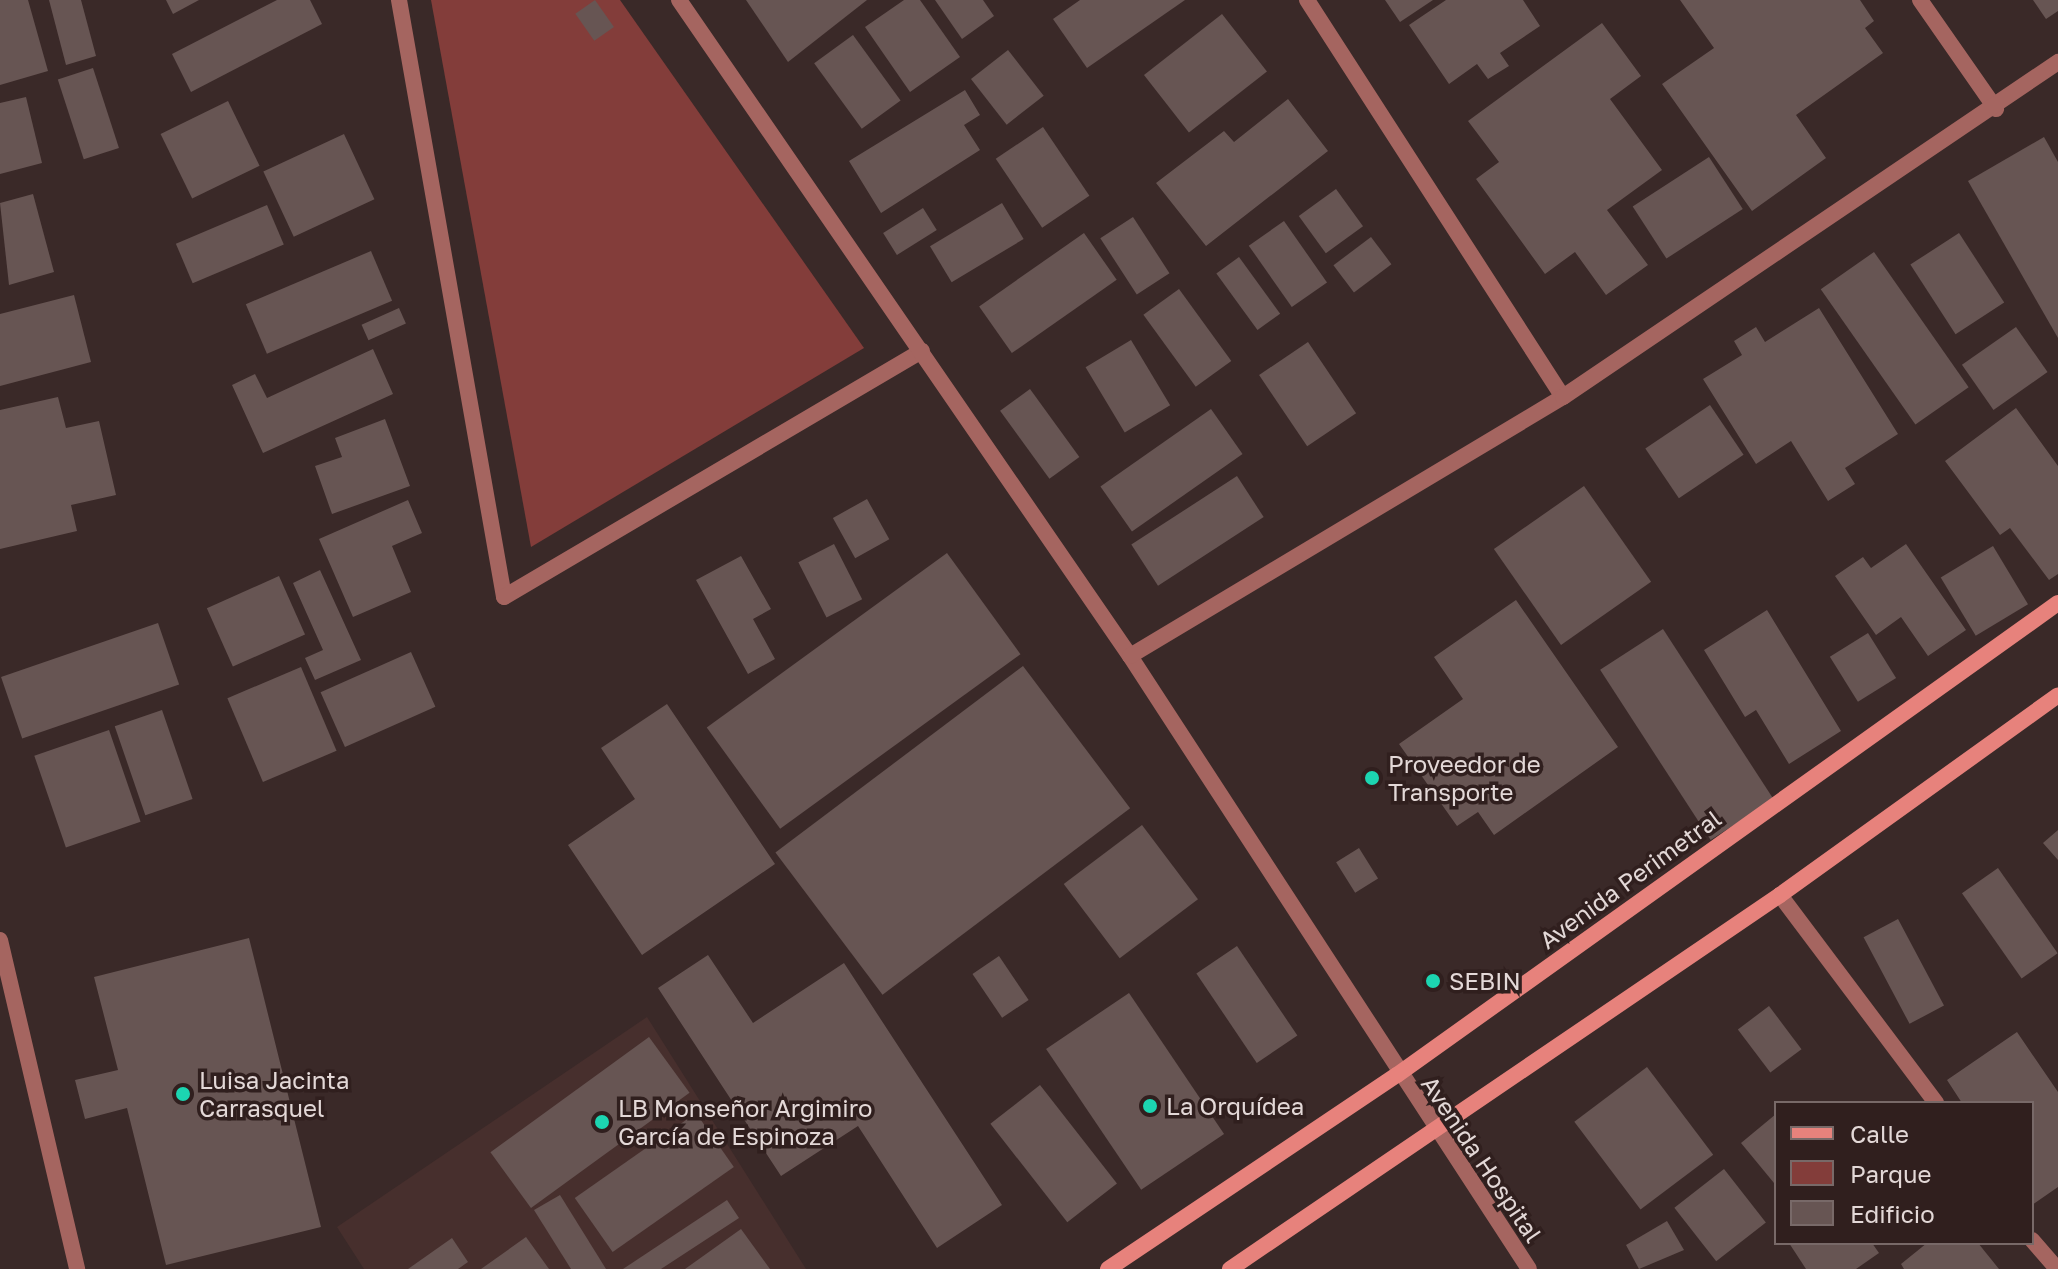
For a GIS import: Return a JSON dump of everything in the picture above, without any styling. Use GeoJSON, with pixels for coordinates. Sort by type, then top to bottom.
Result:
{"type":"FeatureCollection","features":[{"type":"Feature","properties":{"kind":"street"},"geometry":{"type":"LineString","coordinates":[[399,0],[504,597],[922,351]]}},
{"type":"Feature","properties":{"kind":"street","name":"Avenida Hospital"},"geometry":{"type":"LineString","coordinates":[[679,0],[1130,656],[1432,1129],[1529,1269]]}},
{"type":"Feature","properties":{"kind":"street"},"geometry":{"type":"LineString","coordinates":[[1307,0],[1563,397]]}},
{"type":"Feature","properties":{"kind":"street"},"geometry":{"type":"LineString","coordinates":[[1920,0],[1996,109]]}},
{"type":"Feature","properties":{"kind":"street"},"geometry":{"type":"LineString","coordinates":[[1130,656],[1563,397],[1996,109],[2058,62]]}},
{"type":"Feature","properties":{"kind":"street","name":"Avenida Perimetral"},"geometry":{"type":"LineString","coordinates":[[1108,1269],[1397,1075],[2058,603]]}},
{"type":"Feature","properties":{"kind":"street"},"geometry":{"type":"LineString","coordinates":[[1230,1269],[1780,895],[2058,695]]}},
{"type":"Feature","properties":{"kind":"street"},"geometry":{"type":"LineString","coordinates":[[1780,895],[1934,1101]]}},
{"type":"Feature","properties":{"kind":"street"},"geometry":{"type":"LineString","coordinates":[[0,940],[77,1269]]}},
{"type":"Feature","properties":{"kind":"street"},"geometry":{"type":"LineString","coordinates":[[2034,1242],[2057,1269]]}},
{"type":"Feature","properties":{"kind":"shaded area","name":"LB Monseñor Argimiro García de Espinoza"},"geometry":{"type":"Polygon","coordinates":[[[647,1017],[806,1269],[364,1269],[337,1227],[647,1017]]]}},
{"type":"Feature","properties":{"kind":"green space"},"geometry":{"type":"Polygon","coordinates":[[[431,0],[620,0],[864,348],[531,547],[431,0]]]}},
{"type":"Feature","properties":{"kind":"building"},"geometry":{"type":"Polygon","coordinates":[[[0,0],[28,0],[48,71],[0,85],[0,0]]]}},
{"type":"Feature","properties":{"kind":"building"},"geometry":{"type":"Polygon","coordinates":[[[49,0],[81,0],[96,56],[66,65],[49,0]]]}},
{"type":"Feature","properties":{"kind":"building"},"geometry":{"type":"Polygon","coordinates":[[[166,0],[199,0],[173,14],[166,0]]]}},
{"type":"Feature","properties":{"kind":"building"},"geometry":{"type":"Polygon","coordinates":[[[277,0],[310,0],[322,24],[191,92],[172,54],[277,0]]]}},
{"type":"Feature","properties":{"kind":"building"},"geometry":{"type":"Polygon","coordinates":[[[595,0],[614,27],[594,41],[575,14],[595,0]]]}},
{"type":"Feature","properties":{"kind":"building"},"geometry":{"type":"Polygon","coordinates":[[[746,0],[867,0],[788,62],[746,0]]]}},
{"type":"Feature","properties":{"kind":"building"},"geometry":{"type":"Polygon","coordinates":[[[904,0],[920,0],[960,57],[910,92],[865,27],[904,0]]]}},
{"type":"Feature","properties":{"kind":"building"},"geometry":{"type":"Polygon","coordinates":[[[935,0],[983,0],[994,16],[962,39],[935,0]]]}},
{"type":"Feature","properties":{"kind":"building"},"geometry":{"type":"Polygon","coordinates":[[[1080,0],[1185,0],[1087,68],[1053,19],[1080,0]]]}},
{"type":"Feature","properties":{"kind":"building"},"geometry":{"type":"Polygon","coordinates":[[[1385,0],[1433,0],[1400,22],[1385,0]]]}},
{"type":"Feature","properties":{"kind":"building"},"geometry":{"type":"Polygon","coordinates":[[[1446,0],[1523,0],[1540,26],[1500,53],[1509,66],[1488,79],[1477,64],[1449,84],[1409,25],[1446,0]]]}},
{"type":"Feature","properties":{"kind":"building"},"geometry":{"type":"Polygon","coordinates":[[[1680,0],[1860,0],[1874,21],[1865,28],[1883,53],[1796,115],[1826,158],[1752,211],[1662,84],[1714,48],[1680,0]]]}},
{"type":"Feature","properties":{"kind":"building"},"geometry":{"type":"Polygon","coordinates":[[[2033,0],[2058,0],[2058,11],[2046,19],[2033,0]]]}},
{"type":"Feature","properties":{"kind":"building"},"geometry":{"type":"Polygon","coordinates":[[[1222,14],[1267,72],[1189,132],[1144,75],[1222,14]]]}},
{"type":"Feature","properties":{"kind":"building"},"geometry":{"type":"Polygon","coordinates":[[[1602,23],[1641,76],[1610,99],[1662,170],[1607,210],[1648,265],[1606,295],[1575,252],[1545,274],[1476,179],[1499,162],[1468,121],[1602,23]]]}},
{"type":"Feature","properties":{"kind":"building"},"geometry":{"type":"Polygon","coordinates":[[[853,35],[901,101],[862,129],[814,63],[853,35]]]}},
{"type":"Feature","properties":{"kind":"building"},"geometry":{"type":"Polygon","coordinates":[[[1008,50],[1044,96],[1007,125],[971,79],[1008,50]]]}},
{"type":"Feature","properties":{"kind":"building"},"geometry":{"type":"Polygon","coordinates":[[[93,68],[119,148],[84,159],[58,79],[93,68]]]}},
{"type":"Feature","properties":{"kind":"building"},"geometry":{"type":"Polygon","coordinates":[[[965,90],[980,115],[964,125],[980,150],[881,213],[849,161],[965,90]]]}},
{"type":"Feature","properties":{"kind":"building"},"geometry":{"type":"Polygon","coordinates":[[[26,97],[42,163],[0,174],[0,103],[26,97]]]}},
{"type":"Feature","properties":{"kind":"building"},"geometry":{"type":"Polygon","coordinates":[[[1288,99],[1328,151],[1206,246],[1156,183],[1224,131],[1234,142],[1288,99]]]}},
{"type":"Feature","properties":{"kind":"building"},"geometry":{"type":"Polygon","coordinates":[[[228,101],[260,166],[192,199],[161,134],[228,101]]]}},
{"type":"Feature","properties":{"kind":"building"},"geometry":{"type":"Polygon","coordinates":[[[1043,127],[1089,196],[1042,228],[996,159],[1043,127]]]}},
{"type":"Feature","properties":{"kind":"building"},"geometry":{"type":"Polygon","coordinates":[[[344,134],[374,199],[294,237],[263,172],[344,134]]]}},
{"type":"Feature","properties":{"kind":"building"},"geometry":{"type":"Polygon","coordinates":[[[2044,137],[2058,162],[2058,338],[1968,181],[2044,137]]]}},
{"type":"Feature","properties":{"kind":"building"},"geometry":{"type":"Polygon","coordinates":[[[1709,157],[1743,209],[1666,259],[1633,207],[1709,157]]]}},
{"type":"Feature","properties":{"kind":"building"},"geometry":{"type":"Polygon","coordinates":[[[1336,189],[1363,226],[1326,253],[1299,216],[1336,189]]]}},
{"type":"Feature","properties":{"kind":"building"},"geometry":{"type":"Polygon","coordinates":[[[33,194],[54,272],[9,285],[0,203],[33,194]]]}},
{"type":"Feature","properties":{"kind":"building"},"geometry":{"type":"Polygon","coordinates":[[[1002,203],[1024,239],[952,282],[930,246],[1002,203]]]}},
{"type":"Feature","properties":{"kind":"building"},"geometry":{"type":"Polygon","coordinates":[[[267,205],[284,245],[193,283],[176,244],[267,205]]]}},
{"type":"Feature","properties":{"kind":"building"},"geometry":{"type":"Polygon","coordinates":[[[923,208],[937,230],[897,255],[883,233],[923,208]]]}},
{"type":"Feature","properties":{"kind":"building"},"geometry":{"type":"Polygon","coordinates":[[[1133,217],[1169,273],[1137,294],[1100,238],[1133,217]]]}},
{"type":"Feature","properties":{"kind":"building"},"geometry":{"type":"Polygon","coordinates":[[[1284,221],[1327,282],[1292,307],[1249,246],[1284,221]]]}},
{"type":"Feature","properties":{"kind":"building"},"geometry":{"type":"Polygon","coordinates":[[[1084,233],[1117,280],[1012,353],[979,306],[1084,233]]]}},
{"type":"Feature","properties":{"kind":"building"},"geometry":{"type":"Polygon","coordinates":[[[1959,233],[2004,303],[1956,334],[1910,265],[1959,233]]]}},
{"type":"Feature","properties":{"kind":"building"},"geometry":{"type":"Polygon","coordinates":[[[1371,237],[1391,264],[1354,292],[1333,265],[1371,237]]]}},
{"type":"Feature","properties":{"kind":"building"},"geometry":{"type":"Polygon","coordinates":[[[371,251],[392,301],[267,354],[246,304],[371,251]]]}},
{"type":"Feature","properties":{"kind":"building"},"geometry":{"type":"Polygon","coordinates":[[[1874,252],[1969,387],[1915,424],[1821,289],[1874,252]]]}},
{"type":"Feature","properties":{"kind":"building"},"geometry":{"type":"Polygon","coordinates":[[[1239,257],[1280,314],[1257,330],[1216,273],[1239,257]]]}},
{"type":"Feature","properties":{"kind":"building"},"geometry":{"type":"Polygon","coordinates":[[[1179,289],[1231,361],[1196,387],[1143,315],[1179,289]]]}},
{"type":"Feature","properties":{"kind":"building"},"geometry":{"type":"Polygon","coordinates":[[[74,295],[91,362],[0,386],[0,314],[74,295]]]}},
{"type":"Feature","properties":{"kind":"building"},"geometry":{"type":"Polygon","coordinates":[[[399,308],[406,324],[368,340],[362,325],[399,308]]]}},
{"type":"Feature","properties":{"kind":"building"},"geometry":{"type":"Polygon","coordinates":[[[1819,308],[1898,434],[1845,468],[1855,484],[1828,501],[1791,441],[1756,464],[1703,379],[1742,355],[1734,341],[1756,327],[1765,342],[1819,308]]]}},
{"type":"Feature","properties":{"kind":"building"},"geometry":{"type":"Polygon","coordinates":[[[2016,327],[2048,372],[1993,410],[1962,365],[2016,327]]]}},
{"type":"Feature","properties":{"kind":"building"},"geometry":{"type":"Polygon","coordinates":[[[1131,340],[1170,405],[1125,432],[1086,367],[1131,340]]]}},
{"type":"Feature","properties":{"kind":"building"},"geometry":{"type":"Polygon","coordinates":[[[1308,342],[1356,413],[1307,446],[1259,375],[1308,342]]]}},
{"type":"Feature","properties":{"kind":"building"},"geometry":{"type":"Polygon","coordinates":[[[373,349],[393,394],[263,453],[232,385],[255,374],[267,398],[373,349]]]}},
{"type":"Feature","properties":{"kind":"building"},"geometry":{"type":"Polygon","coordinates":[[[1030,389],[1079,457],[1049,479],[1000,411],[1030,389]]]}},
{"type":"Feature","properties":{"kind":"building"},"geometry":{"type":"Polygon","coordinates":[[[58,397],[66,428],[99,421],[116,495],[71,505],[77,531],[0,549],[0,410],[58,397]]]}},
{"type":"Feature","properties":{"kind":"building"},"geometry":{"type":"Polygon","coordinates":[[[1710,405],[1744,455],[1679,498],[1645,449],[1710,405]]]}},
{"type":"Feature","properties":{"kind":"building"},"geometry":{"type":"Polygon","coordinates":[[[2016,408],[2058,466],[2058,574],[2049,580],[2010,528],[2000,535],[1945,461],[2016,408]]]}},
{"type":"Feature","properties":{"kind":"building"},"geometry":{"type":"Polygon","coordinates":[[[1211,409],[1243,454],[1132,531],[1100,486],[1211,409]]]}},
{"type":"Feature","properties":{"kind":"building"},"geometry":{"type":"Polygon","coordinates":[[[385,419],[410,486],[332,514],[315,466],[342,457],[335,438],[385,419]]]}},
{"type":"Feature","properties":{"kind":"building"},"geometry":{"type":"Polygon","coordinates":[[[1237,476],[1264,517],[1158,586],[1131,545],[1237,476]]]}},
{"type":"Feature","properties":{"kind":"building"},"geometry":{"type":"Polygon","coordinates":[[[1584,486],[1651,582],[1561,645],[1494,549],[1584,486]]]}},
{"type":"Feature","properties":{"kind":"building"},"geometry":{"type":"Polygon","coordinates":[[[867,499],[889,539],[855,558],[833,518],[867,499]]]}},
{"type":"Feature","properties":{"kind":"building"},"geometry":{"type":"Polygon","coordinates":[[[408,500],[422,533],[392,546],[411,592],[353,617],[319,539],[408,500]]]}},
{"type":"Feature","properties":{"kind":"building"},"geometry":{"type":"Polygon","coordinates":[[[834,544],[862,599],[827,617],[798,562],[834,544]]]}},
{"type":"Feature","properties":{"kind":"building"},"geometry":{"type":"Polygon","coordinates":[[[1906,544],[1966,630],[1928,656],[1901,617],[1876,635],[1835,576],[1863,557],[1871,568],[1906,544]]]}},
{"type":"Feature","properties":{"kind":"building"},"geometry":{"type":"Polygon","coordinates":[[[1993,546],[2028,604],[1976,636],[1941,577],[1993,546]]]}},
{"type":"Feature","properties":{"kind":"building"},"geometry":{"type":"Polygon","coordinates":[[[947,553],[1020,654],[780,829],[707,728],[947,553]]]}},
{"type":"Feature","properties":{"kind":"building"},"geometry":{"type":"Polygon","coordinates":[[[741,556],[771,609],[753,619],[775,659],[748,674],[696,580],[741,556]]]}},
{"type":"Feature","properties":{"kind":"building"},"geometry":{"type":"Polygon","coordinates":[[[320,570],[361,660],[315,680],[305,658],[323,650],[293,583],[320,570]]]}},
{"type":"Feature","properties":{"kind":"building"},"geometry":{"type":"Polygon","coordinates":[[[279,576],[305,634],[233,667],[207,608],[279,576]]]}},
{"type":"Feature","properties":{"kind":"building"},"geometry":{"type":"Polygon","coordinates":[[[1516,600],[1618,747],[1494,835],[1478,812],[1457,826],[1399,744],[1463,699],[1434,657],[1516,600]]]}},
{"type":"Feature","properties":{"kind":"building"},"geometry":{"type":"Polygon","coordinates":[[[1767,610],[1841,731],[1789,764],[1756,710],[1745,717],[1704,650],[1767,610]]]}},
{"type":"Feature","properties":{"kind":"building"},"geometry":{"type":"Polygon","coordinates":[[[158,623],[179,684],[22,739],[1,677],[158,623]]]}},
{"type":"Feature","properties":{"kind":"building"},"geometry":{"type":"Polygon","coordinates":[[[1663,629],[1774,799],[1711,840],[1600,670],[1663,629]]]}},
{"type":"Feature","properties":{"kind":"building"},"geometry":{"type":"Polygon","coordinates":[[[1868,633],[1896,678],[1858,702],[1830,657],[1868,633]]]}},
{"type":"Feature","properties":{"kind":"building"},"geometry":{"type":"Polygon","coordinates":[[[411,652],[435,707],[345,747],[321,692],[411,652]]]}},
{"type":"Feature","properties":{"kind":"building"},"geometry":{"type":"Polygon","coordinates":[[[1023,666],[1130,808],[883,995],[775,853],[1023,666]]]}},
{"type":"Feature","properties":{"kind":"building"},"geometry":{"type":"Polygon","coordinates":[[[301,667],[337,751],[263,782],[227,698],[301,667]]]}},
{"type":"Feature","properties":{"kind":"building"},"geometry":{"type":"Polygon","coordinates":[[[667,704],[775,864],[642,955],[568,845],[635,799],[601,748],[667,704]]]}},
{"type":"Feature","properties":{"kind":"building"},"geometry":{"type":"Polygon","coordinates":[[[162,710],[193,799],[145,815],[115,726],[162,710]]]}},
{"type":"Feature","properties":{"kind":"building"},"geometry":{"type":"Polygon","coordinates":[[[109,730],[141,822],[66,847],[34,756],[109,730]]]}},
{"type":"Feature","properties":{"kind":"building"},"geometry":{"type":"Polygon","coordinates":[[[1142,825],[1198,899],[1120,958],[1064,884],[1142,825]]]}},
{"type":"Feature","properties":{"kind":"building"},"geometry":{"type":"Polygon","coordinates":[[[2058,830],[2058,860],[2043,843],[2058,830]]]}},
{"type":"Feature","properties":{"kind":"building"},"geometry":{"type":"Polygon","coordinates":[[[1359,848],[1378,879],[1355,893],[1336,862],[1359,848]]]}},
{"type":"Feature","properties":{"kind":"building"},"geometry":{"type":"Polygon","coordinates":[[[1998,868],[2058,953],[2022,978],[1962,893],[1998,868]]]}},
{"type":"Feature","properties":{"kind":"building"},"geometry":{"type":"Polygon","coordinates":[[[1898,919],[1944,1006],[1910,1024],[1864,937],[1898,919]]]}},
{"type":"Feature","properties":{"kind":"building","name":"Luisa Jacinta Carrasquel"},"geometry":{"type":"Polygon","coordinates":[[[249,938],[321,1227],[166,1265],[127,1108],[85,1119],[75,1080],[118,1070],[94,977],[249,938]]]}},
{"type":"Feature","properties":{"kind":"building"},"geometry":{"type":"Polygon","coordinates":[[[1237,946],[1297,1036],[1257,1063],[1196,973],[1237,946]]]}},
{"type":"Feature","properties":{"kind":"building"},"geometry":{"type":"Polygon","coordinates":[[[708,955],[753,1023],[844,963],[1002,1205],[937,1248],[858,1126],[781,1176],[658,988],[708,955]]]}},
{"type":"Feature","properties":{"kind":"building"},"geometry":{"type":"Polygon","coordinates":[[[999,956],[1029,1000],[1002,1018],[972,974],[999,956]]]}},
{"type":"Feature","properties":{"kind":"building"},"geometry":{"type":"Polygon","coordinates":[[[1129,993],[1224,1134],[1141,1190],[1046,1049],[1129,993]]]}},
{"type":"Feature","properties":{"kind":"building"},"geometry":{"type":"Polygon","coordinates":[[[1769,1006],[1801,1049],[1770,1073],[1738,1029],[1769,1006]]]}},
{"type":"Feature","properties":{"kind":"building"},"geometry":{"type":"Polygon","coordinates":[[[2017,1032],[2058,1092],[2058,1187],[2034,1204],[2034,1101],[1961,1101],[1947,1080],[2017,1032]]]}},
{"type":"Feature","properties":{"kind":"building"},"geometry":{"type":"Polygon","coordinates":[[[649,1037],[690,1093],[531,1208],[490,1152],[649,1037]]]}},
{"type":"Feature","properties":{"kind":"building"},"geometry":{"type":"Polygon","coordinates":[[[1647,1067],[1713,1155],[1641,1210],[1574,1122],[1647,1067]]]}},
{"type":"Feature","properties":{"kind":"building"},"geometry":{"type":"Polygon","coordinates":[[[1040,1085],[1117,1184],[1067,1222],[990,1124],[1040,1085]]]}},
{"type":"Feature","properties":{"kind":"building"},"geometry":{"type":"Polygon","coordinates":[[[696,1113],[734,1167],[613,1252],[575,1198],[696,1113]]]}},
{"type":"Feature","properties":{"kind":"building"},"geometry":{"type":"Polygon","coordinates":[[[1774,1116],[1774,1183],[1741,1143],[1774,1116]]]}},
{"type":"Feature","properties":{"kind":"building"},"geometry":{"type":"Polygon","coordinates":[[[1724,1169],[1766,1223],[1716,1261],[1674,1208],[1724,1169]]]}},
{"type":"Feature","properties":{"kind":"building"},"geometry":{"type":"Polygon","coordinates":[[[560,1195],[606,1269],[571,1269],[534,1210],[560,1195]]]}},
{"type":"Feature","properties":{"kind":"building"},"geometry":{"type":"Polygon","coordinates":[[[727,1200],[739,1218],[661,1269],[623,1269],[727,1200]]]}},
{"type":"Feature","properties":{"kind":"building"},"geometry":{"type":"Polygon","coordinates":[[[1667,1221],[1684,1250],[1639,1269],[1626,1245],[1667,1221]]]}},
{"type":"Feature","properties":{"kind":"building"},"geometry":{"type":"Polygon","coordinates":[[[741,1229],[770,1269],[685,1269],[741,1229]]]}},
{"type":"Feature","properties":{"kind":"building"},"geometry":{"type":"Polygon","coordinates":[[[526,1237],[549,1269],[481,1269],[526,1237]]]}},
{"type":"Feature","properties":{"kind":"building"},"geometry":{"type":"Polygon","coordinates":[[[452,1238],[468,1262],[458,1269],[408,1269],[452,1238]]]}},
{"type":"Feature","properties":{"kind":"building"},"geometry":{"type":"Polygon","coordinates":[[[1790,1245],[1873,1245],[1879,1253],[1856,1269],[1806,1269],[1790,1245]]]}},
{"type":"Feature","properties":{"kind":"building"},"geometry":{"type":"Polygon","coordinates":[[[1925,1245],[1980,1245],[1999,1269],[1904,1269],[1901,1264],[1925,1245]]]}},
{"type":"Feature","properties":{"kind":"place","name":"Proveedor de Transporte"},"geometry":{"type":"Point","coordinates":[1372,778]}},
{"type":"Feature","properties":{"kind":"place","name":"SEBIN"},"geometry":{"type":"Point","coordinates":[1433,981]}},
{"type":"Feature","properties":{"kind":"place","name":"Luisa Jacinta Carrasquel"},"geometry":{"type":"Point","coordinates":[183,1094]}},
{"type":"Feature","properties":{"kind":"place","name":"La Orquídea"},"geometry":{"type":"Point","coordinates":[1150,1106]}},
{"type":"Feature","properties":{"kind":"place","name":"LB Monseñor Argimiro García de Espinoza"},"geometry":{"type":"Point","coordinates":[602,1122]}}]}
